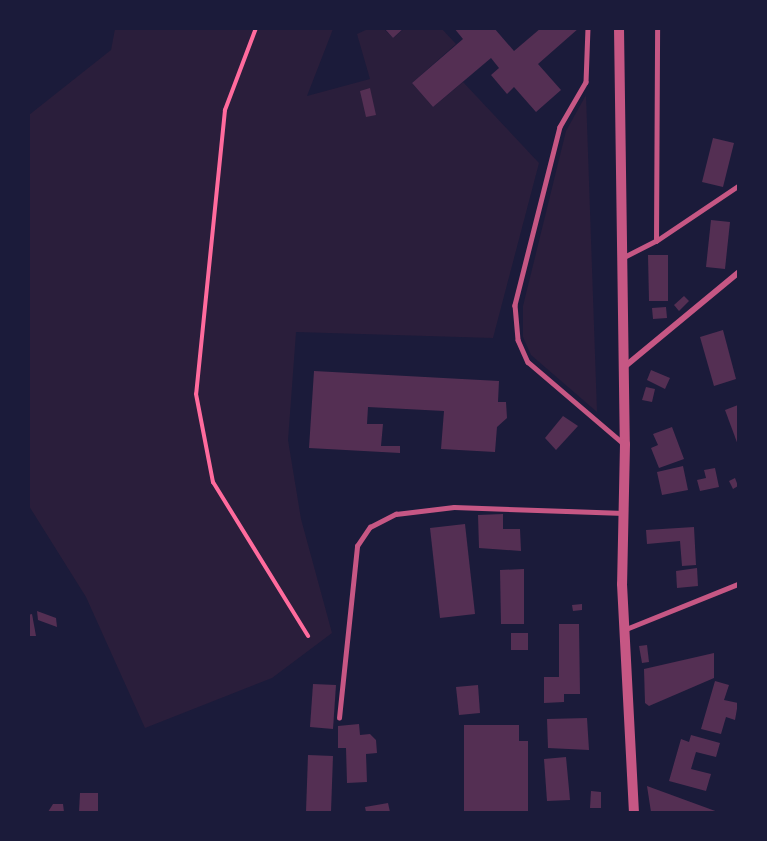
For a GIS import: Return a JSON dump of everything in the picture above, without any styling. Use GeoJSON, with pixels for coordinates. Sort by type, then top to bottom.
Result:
{"type":"FeatureCollection","features":[{"type":"Feature","properties":{"kind":"street"},"geometry":{"type":"LineString","coordinates":[[619,28],[622,368],[625,444],[624,630],[634,813]]}},
{"type":"Feature","properties":{"kind":"street"},"geometry":{"type":"LineString","coordinates":[[622,368],[738,273]]}},
{"type":"Feature","properties":{"kind":"lane"},"geometry":{"type":"LineString","coordinates":[[588,28],[586,82],[560,127],[515,305],[518,340],[528,362],[625,444]]}},
{"type":"Feature","properties":{"kind":"lane"},"geometry":{"type":"LineString","coordinates":[[656,241],[657,28]]}},
{"type":"Feature","properties":{"kind":"lane"},"geometry":{"type":"LineString","coordinates":[[622,258],[656,241],[738,186]]}},
{"type":"Feature","properties":{"kind":"lane"},"geometry":{"type":"LineString","coordinates":[[339,718],[355,558],[357,546],[370,527],[396,514],[454,507],[624,513]]}},
{"type":"Feature","properties":{"kind":"lane"},"geometry":{"type":"LineString","coordinates":[[624,630],[738,584]]}},
{"type":"Feature","properties":{"kind":"path"},"geometry":{"type":"LineString","coordinates":[[256,28],[225,110],[196,394],[213,482],[308,636]]}},
{"type":"Feature","properties":{"kind":"shaded area"},"geometry":{"type":"Polygon","coordinates":[[[115,29],[333,29],[307,96],[370,79],[357,34],[368,29],[384,29],[393,38],[404,29],[442,29],[456,44],[412,83],[433,107],[463,82],[539,163],[493,338],[296,332],[288,440],[301,519],[332,633],[272,678],[145,728],[86,597],[29,506],[29,115],[111,50],[115,29]]]}},
{"type":"Feature","properties":{"kind":"shaded area"},"geometry":{"type":"Polygon","coordinates":[[[586,95],[597,412],[531,355],[523,337],[523,306],[566,131],[586,95]]]}},
{"type":"Feature","properties":{"kind":"building"},"geometry":{"type":"Polygon","coordinates":[[[384,28],[404,28],[393,38],[384,28]]]}},
{"type":"Feature","properties":{"kind":"building"},"geometry":{"type":"Polygon","coordinates":[[[454,28],[494,28],[514,51],[541,28],[579,28],[538,64],[561,90],[536,112],[514,87],[507,94],[491,75],[499,68],[491,58],[433,107],[412,83],[463,39],[454,28]]]}},
{"type":"Feature","properties":{"kind":"building"},"geometry":{"type":"Polygon","coordinates":[[[370,88],[376,115],[366,117],[360,91],[370,88]]]}},
{"type":"Feature","properties":{"kind":"building"},"geometry":{"type":"Polygon","coordinates":[[[713,138],[734,143],[723,187],[702,182],[713,138]]]}},
{"type":"Feature","properties":{"kind":"building"},"geometry":{"type":"Polygon","coordinates":[[[711,220],[730,222],[725,269],[706,267],[711,220]]]}},
{"type":"Feature","properties":{"kind":"building"},"geometry":{"type":"Polygon","coordinates":[[[648,255],[668,255],[668,301],[649,301],[648,255]]]}},
{"type":"Feature","properties":{"kind":"building"},"geometry":{"type":"Polygon","coordinates":[[[684,296],[689,301],[679,311],[674,305],[684,296]]]}},
{"type":"Feature","properties":{"kind":"building"},"geometry":{"type":"Polygon","coordinates":[[[666,307],[667,318],[653,319],[652,308],[666,307]]]}},
{"type":"Feature","properties":{"kind":"building"},"geometry":{"type":"Polygon","coordinates":[[[723,330],[736,379],[714,386],[700,337],[723,330]]]}},
{"type":"Feature","properties":{"kind":"building"},"geometry":{"type":"Polygon","coordinates":[[[651,370],[670,378],[665,389],[647,380],[651,370]]]}},
{"type":"Feature","properties":{"kind":"building"},"geometry":{"type":"Polygon","coordinates":[[[314,371],[499,381],[498,402],[506,402],[507,418],[497,427],[495,452],[441,449],[444,411],[368,407],[367,424],[383,424],[381,446],[400,446],[400,453],[309,448],[314,371]]]}},
{"type":"Feature","properties":{"kind":"building"},"geometry":{"type":"Polygon","coordinates":[[[646,387],[655,389],[652,402],[642,400],[646,387]]]}},
{"type":"Feature","properties":{"kind":"building"},"geometry":{"type":"Polygon","coordinates":[[[738,405],[738,445],[725,410],[738,405]]]}},
{"type":"Feature","properties":{"kind":"building"},"geometry":{"type":"Polygon","coordinates":[[[563,416],[578,426],[556,450],[545,438],[563,416]]]}},
{"type":"Feature","properties":{"kind":"building"},"geometry":{"type":"Polygon","coordinates":[[[672,427],[684,459],[659,468],[651,448],[658,445],[653,434],[672,427]]]}},
{"type":"Feature","properties":{"kind":"building"},"geometry":{"type":"Polygon","coordinates":[[[683,466],[688,490],[662,495],[657,472],[683,466]]]}},
{"type":"Feature","properties":{"kind":"building"},"geometry":{"type":"Polygon","coordinates":[[[715,468],[719,487],[700,491],[697,480],[706,478],[704,470],[715,468]]]}},
{"type":"Feature","properties":{"kind":"building"},"geometry":{"type":"Polygon","coordinates":[[[735,478],[738,486],[733,489],[729,481],[735,478]]]}},
{"type":"Feature","properties":{"kind":"building"},"geometry":{"type":"Polygon","coordinates":[[[503,514],[503,529],[520,529],[521,551],[479,548],[478,515],[503,514]]]}},
{"type":"Feature","properties":{"kind":"building"},"geometry":{"type":"Polygon","coordinates":[[[465,524],[475,614],[440,618],[430,528],[465,524]]]}},
{"type":"Feature","properties":{"kind":"building"},"geometry":{"type":"Polygon","coordinates":[[[694,527],[696,565],[682,566],[680,541],[647,544],[646,530],[694,527]]]}},
{"type":"Feature","properties":{"kind":"building"},"geometry":{"type":"Polygon","coordinates":[[[697,568],[698,586],[677,588],[676,571],[697,568]]]}},
{"type":"Feature","properties":{"kind":"building"},"geometry":{"type":"Polygon","coordinates":[[[524,569],[524,624],[501,624],[500,570],[524,569]]]}},
{"type":"Feature","properties":{"kind":"building"},"geometry":{"type":"Polygon","coordinates":[[[582,604],[582,610],[573,611],[572,605],[582,604]]]}},
{"type":"Feature","properties":{"kind":"building"},"geometry":{"type":"Polygon","coordinates":[[[37,611],[56,618],[57,627],[38,620],[37,611]]]}},
{"type":"Feature","properties":{"kind":"building"},"geometry":{"type":"Polygon","coordinates":[[[32,614],[36,636],[28,636],[28,615],[32,614]]]}},
{"type":"Feature","properties":{"kind":"building"},"geometry":{"type":"Polygon","coordinates":[[[559,624],[579,624],[580,694],[564,694],[564,702],[544,703],[544,677],[559,677],[559,624]]]}},
{"type":"Feature","properties":{"kind":"building"},"geometry":{"type":"Polygon","coordinates":[[[511,633],[528,633],[528,650],[511,650],[511,633]]]}},
{"type":"Feature","properties":{"kind":"building"},"geometry":{"type":"Polygon","coordinates":[[[647,645],[649,662],[642,663],[639,646],[647,645]]]}},
{"type":"Feature","properties":{"kind":"building"},"geometry":{"type":"Polygon","coordinates":[[[714,653],[714,678],[649,706],[645,703],[644,669],[714,653]]]}},
{"type":"Feature","properties":{"kind":"building"},"geometry":{"type":"Polygon","coordinates":[[[715,681],[729,685],[724,700],[738,703],[735,720],[726,717],[721,734],[701,729],[715,681]]]}},
{"type":"Feature","properties":{"kind":"building"},"geometry":{"type":"Polygon","coordinates":[[[313,684],[336,685],[333,729],[310,727],[313,684]]]}},
{"type":"Feature","properties":{"kind":"building"},"geometry":{"type":"Polygon","coordinates":[[[478,685],[480,713],[459,715],[456,687],[478,685]]]}},
{"type":"Feature","properties":{"kind":"building"},"geometry":{"type":"Polygon","coordinates":[[[587,718],[589,750],[548,748],[547,719],[587,718]]]}},
{"type":"Feature","properties":{"kind":"building"},"geometry":{"type":"Polygon","coordinates":[[[359,724],[360,735],[370,734],[376,740],[377,753],[366,754],[367,782],[347,783],[346,748],[338,748],[338,726],[359,724]]]}},
{"type":"Feature","properties":{"kind":"building"},"geometry":{"type":"Polygon","coordinates":[[[464,725],[519,725],[519,741],[528,741],[528,812],[464,812],[464,725]]]}},
{"type":"Feature","properties":{"kind":"building"},"geometry":{"type":"Polygon","coordinates":[[[691,735],[720,743],[716,757],[696,752],[691,769],[711,774],[706,791],[669,781],[681,739],[689,742],[691,735]]]}},
{"type":"Feature","properties":{"kind":"building"},"geometry":{"type":"Polygon","coordinates":[[[308,755],[333,756],[331,812],[306,812],[308,755]]]}},
{"type":"Feature","properties":{"kind":"building"},"geometry":{"type":"Polygon","coordinates":[[[566,757],[570,800],[547,801],[544,759],[566,757]]]}},
{"type":"Feature","properties":{"kind":"building"},"geometry":{"type":"Polygon","coordinates":[[[647,786],[718,812],[651,812],[647,786]]]}},
{"type":"Feature","properties":{"kind":"building"},"geometry":{"type":"Polygon","coordinates":[[[591,791],[601,792],[601,808],[590,808],[591,791]]]}},
{"type":"Feature","properties":{"kind":"building"},"geometry":{"type":"Polygon","coordinates":[[[80,793],[98,793],[98,812],[79,812],[80,793]]]}},
{"type":"Feature","properties":{"kind":"building"},"geometry":{"type":"Polygon","coordinates":[[[388,803],[390,812],[366,812],[365,807],[388,803]]]}},
{"type":"Feature","properties":{"kind":"building"},"geometry":{"type":"Polygon","coordinates":[[[53,804],[63,804],[64,812],[48,812],[53,804]]]}}]}
